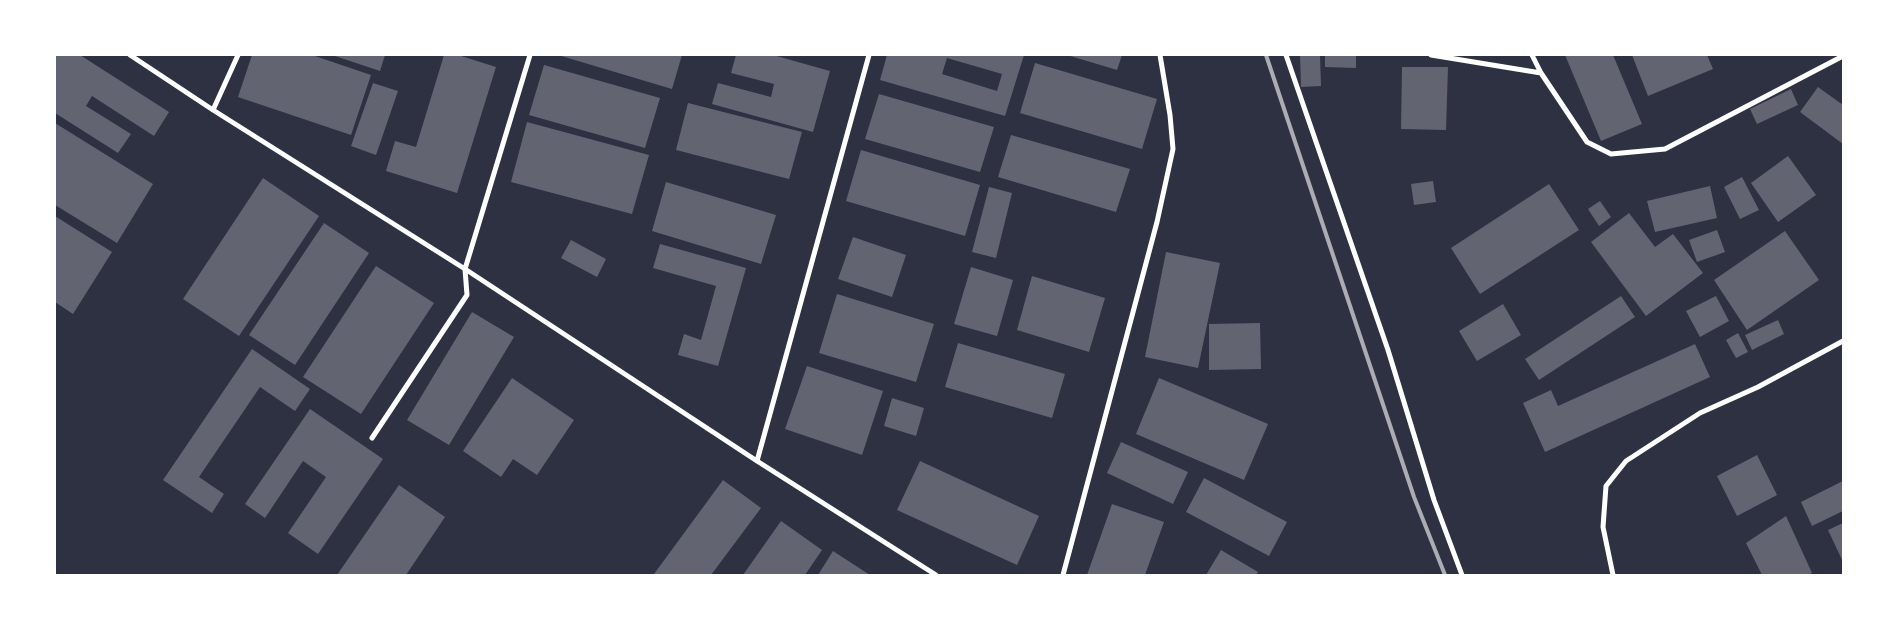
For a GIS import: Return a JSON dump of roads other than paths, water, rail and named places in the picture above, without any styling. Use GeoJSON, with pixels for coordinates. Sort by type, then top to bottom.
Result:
{"type":"FeatureCollection","features":[{"type":"Feature","properties":{"kind":"street"},"geometry":{"type":"LineString","coordinates":[[130,55],[465,269],[936,575]]}},
{"type":"Feature","properties":{"kind":"street"},"geometry":{"type":"LineString","coordinates":[[214,110],[238,55]]}},
{"type":"Feature","properties":{"kind":"street"},"geometry":{"type":"LineString","coordinates":[[372,438],[467,295],[465,269],[530,55]]}},
{"type":"Feature","properties":{"kind":"street"},"geometry":{"type":"LineString","coordinates":[[758,461],[869,55]]}},
{"type":"Feature","properties":{"kind":"street"},"geometry":{"type":"LineString","coordinates":[[1063,575],[1157,222],[1173,149],[1170,115],[1160,55]]}},
{"type":"Feature","properties":{"kind":"street"},"geometry":{"type":"LineString","coordinates":[[1286,55],[1388,350],[1434,500],[1462,575]]}},
{"type":"Feature","properties":{"kind":"street"},"geometry":{"type":"LineString","coordinates":[[1431,55],[1541,73]]}},
{"type":"Feature","properties":{"kind":"street"},"geometry":{"type":"LineString","coordinates":[[1532,55],[1541,73],[1587,142],[1611,154],[1665,149],[1843,56]]}},
{"type":"Feature","properties":{"kind":"street"},"geometry":{"type":"LineString","coordinates":[[1613,575],[1603,527],[1606,486],[1626,461],[1700,413],[1758,387],[1843,341]]}},
{"type":"Feature","properties":{"kind":"railway"},"geometry":{"type":"LineString","coordinates":[[1266,55],[1414,497],[1445,575]]}}]}
